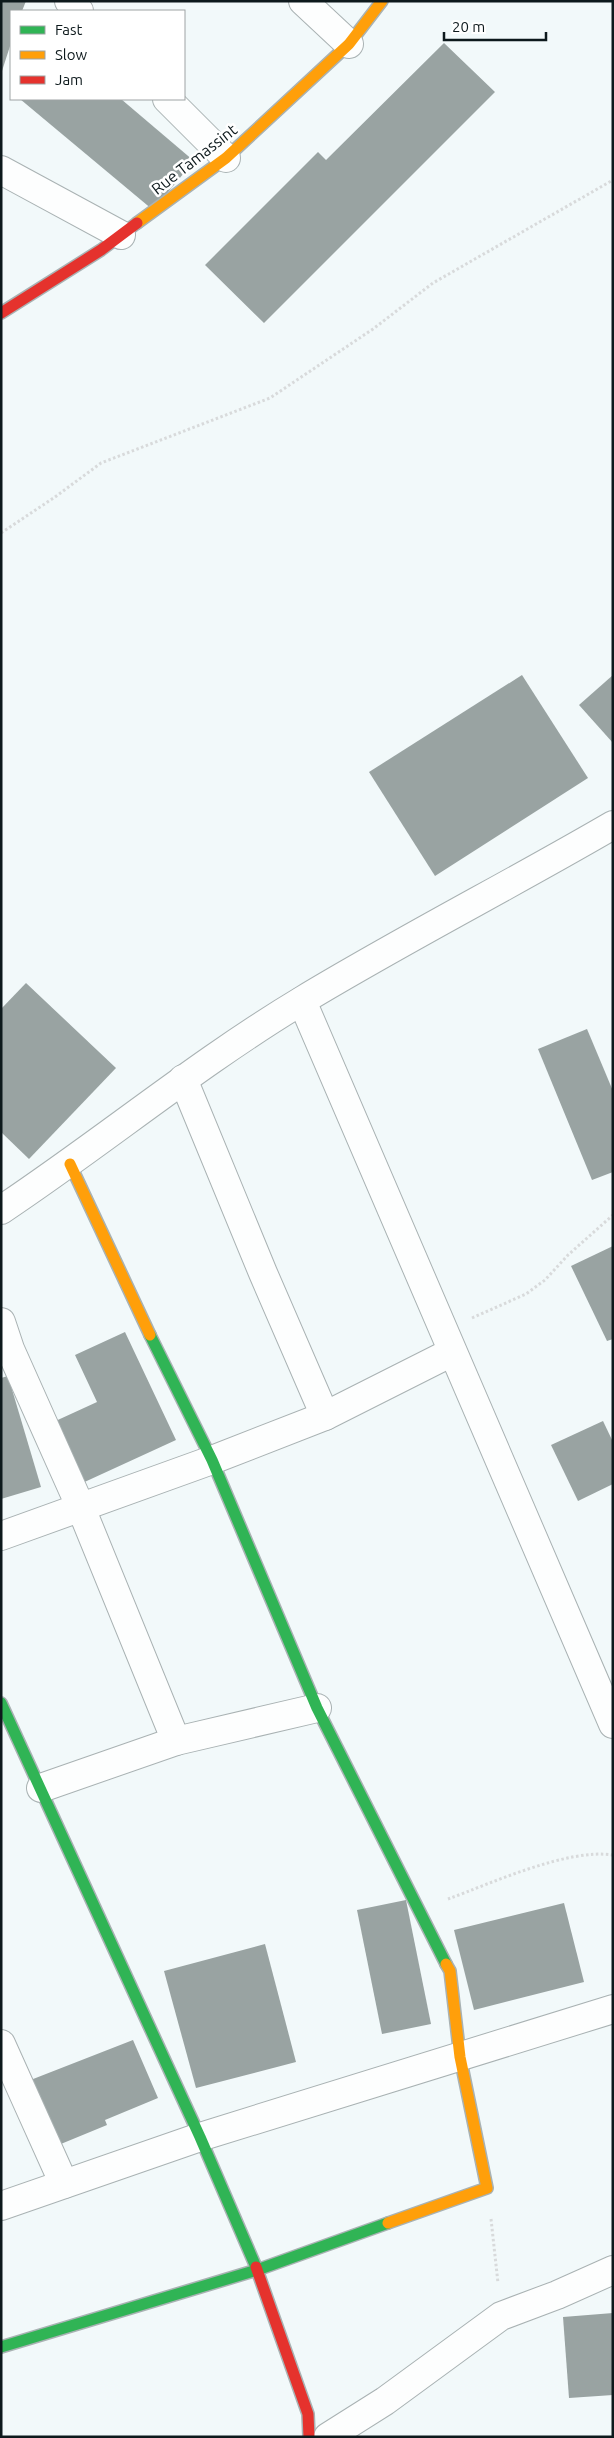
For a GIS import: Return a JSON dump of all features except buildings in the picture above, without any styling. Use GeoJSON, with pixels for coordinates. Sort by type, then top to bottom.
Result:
{"type":"FeatureCollection","features":[{"type":"Feature","properties":{"kind":"street"},"geometry":{"type":"LineString","coordinates":[[69,1],[78,10]]}},
{"type":"Feature","properties":{"kind":"street"},"geometry":{"type":"LineString","coordinates":[[303,1],[349,44]]}},
{"type":"Feature","properties":{"kind":"street","name":"Rue Tamassint"},"geometry":{"type":"LineString","coordinates":[[1,313],[121,235],[226,158],[349,44],[382,1]]}},
{"type":"Feature","properties":{"kind":"street"},"geometry":{"type":"LineString","coordinates":[[168,100],[226,158]]}},
{"type":"Feature","properties":{"kind":"street"},"geometry":{"type":"LineString","coordinates":[[1,170],[121,235]]}},
{"type":"Feature","properties":{"kind":"street"},"geometry":{"type":"LineString","coordinates":[[1,1210],[70,1164],[183,1079],[302,1000],[613,825]]}},
{"type":"Feature","properties":{"kind":"street"},"geometry":{"type":"LineString","coordinates":[[302,1000],[613,1724]]}},
{"type":"Feature","properties":{"kind":"street"},"geometry":{"type":"LineString","coordinates":[[183,1079],[262,1273],[326,1416]]}},
{"type":"Feature","properties":{"kind":"street"},"geometry":{"type":"LineString","coordinates":[[1,2347],[257,2270],[487,2188],[460,2057],[450,1970],[317,1708],[212,1460],[129,1294],[70,1164]]}},
{"type":"Feature","properties":{"kind":"street"},"geometry":{"type":"LineString","coordinates":[[1,1322],[10,1349],[81,1508],[176,1741]]}},
{"type":"Feature","properties":{"kind":"street"},"geometry":{"type":"LineString","coordinates":[[1,1536],[212,1460],[326,1416],[447,1341]]}},
{"type":"Feature","properties":{"kind":"street"},"geometry":{"type":"LineString","coordinates":[[1,1704],[200,2137],[257,2270],[308,2414],[309,2437]]}},
{"type":"Feature","properties":{"kind":"street"},"geometry":{"type":"LineString","coordinates":[[41,1788],[176,1741],[317,1708]]}},
{"type":"Feature","properties":{"kind":"street"},"geometry":{"type":"LineString","coordinates":[[1,2206],[200,2137],[613,2009]]}},
{"type":"Feature","properties":{"kind":"street"},"geometry":{"type":"LineString","coordinates":[[1,2044],[64,2184]]}},
{"type":"Feature","properties":{"kind":"street"},"geometry":{"type":"LineString","coordinates":[[328,2437],[385,2401],[501,2316],[557,2295],[613,2270]]}},
{"type":"Feature","properties":{"kind":"path"},"geometry":{"type":"LineString","coordinates":[[1,533],[101,463],[270,398],[373,330],[433,283],[613,180]]}},
{"type":"Feature","properties":{"kind":"path"},"geometry":{"type":"LineString","coordinates":[[447,1341],[545,1280],[568,1255],[613,1215]]}},
{"type":"Feature","properties":{"kind":"path"},"geometry":{"type":"LineString","coordinates":[[419,1909],[565,1858],[604,1853],[613,1855]]}},
{"type":"Feature","properties":{"kind":"path"},"geometry":{"type":"LineString","coordinates":[[487,2188],[501,2316]]}},
{"type":"Feature","properties":{"kind":"traffic: fast"},"geometry":{"type":"LineString","coordinates":[[150,1335],[212,1460],[317,1708],[446,1964]]}},
{"type":"Feature","properties":{"kind":"traffic: fast"},"geometry":{"type":"LineString","coordinates":[[1,1703],[200,2137],[256,2267]]}},
{"type":"Feature","properties":{"kind":"traffic: fast"},"geometry":{"type":"LineString","coordinates":[[1,2347],[257,2270],[388,2223]]}},
{"type":"Feature","properties":{"kind":"traffic: slow"},"geometry":{"type":"LineString","coordinates":[[137,223],[226,158],[349,44],[382,1]]}},
{"type":"Feature","properties":{"kind":"traffic: slow"},"geometry":{"type":"LineString","coordinates":[[70,1164],[150,1335]]}},
{"type":"Feature","properties":{"kind":"traffic: slow"},"geometry":{"type":"LineString","coordinates":[[388,2223],[487,2188],[460,2057],[450,1971],[446,1964]]}},
{"type":"Feature","properties":{"kind":"traffic: jam"},"geometry":{"type":"LineString","coordinates":[[1,313],[101,250],[137,223]]}},
{"type":"Feature","properties":{"kind":"traffic: jam"},"geometry":{"type":"LineString","coordinates":[[256,2267],[308,2414],[309,2437]]}}]}
